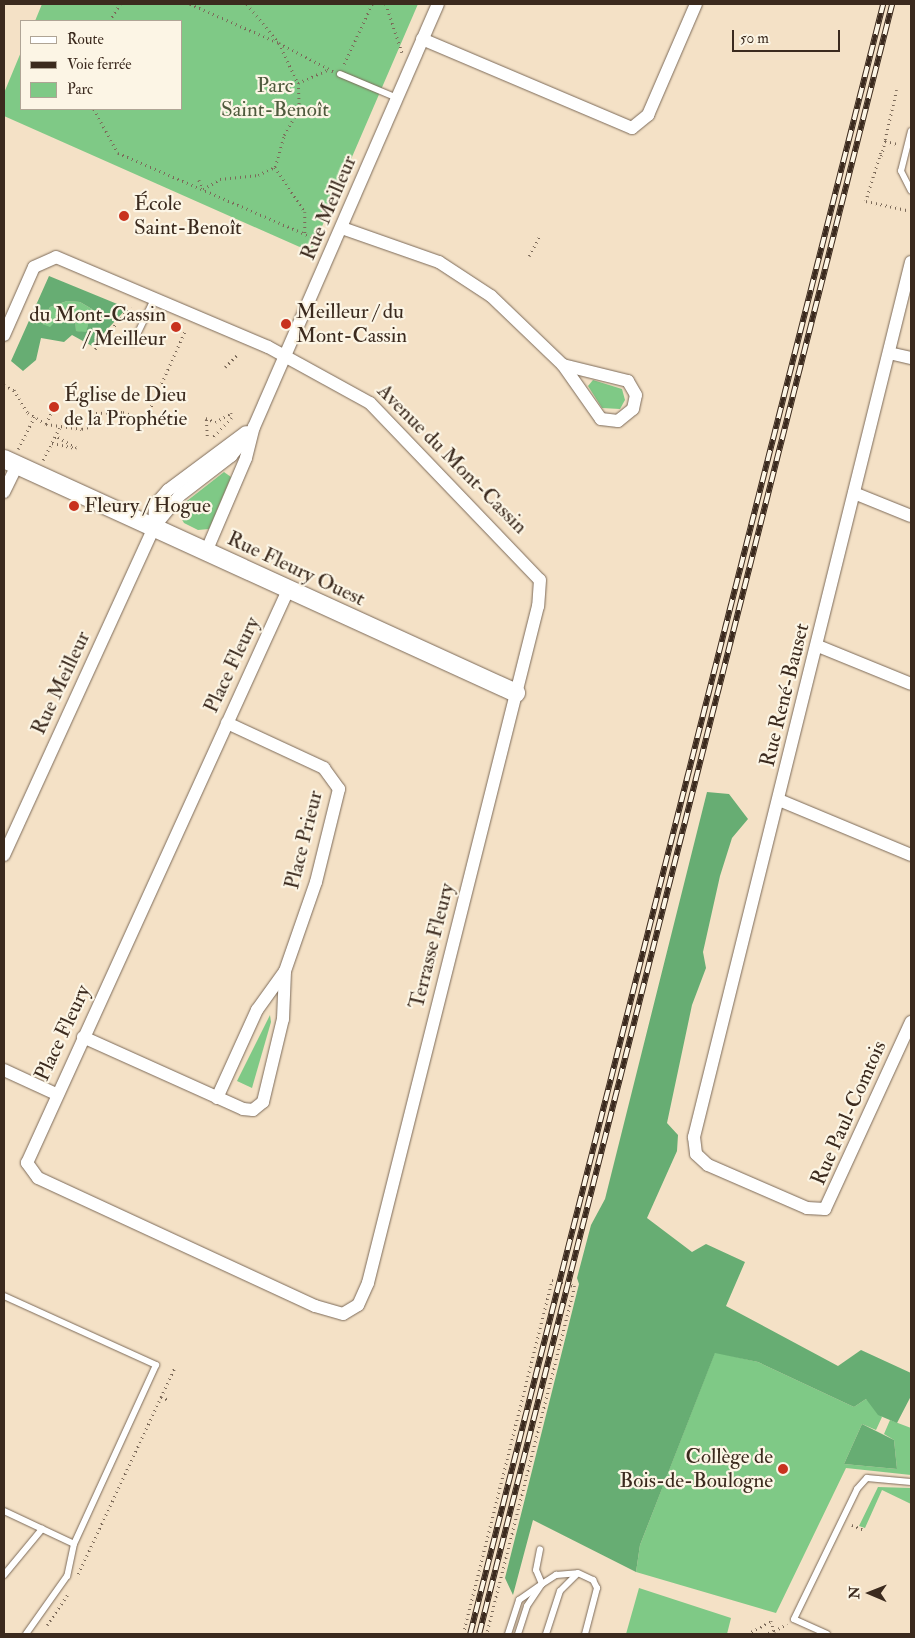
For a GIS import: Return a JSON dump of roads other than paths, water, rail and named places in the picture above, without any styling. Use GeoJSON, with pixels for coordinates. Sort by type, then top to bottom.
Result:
{"type":"FeatureCollection","features":[{"type":"Feature","properties":{"kind":"street","name":"Rue Meilleur"},"geometry":{"type":"LineString","coordinates":[[206,552],[246,458],[254,427],[438,4]]}},
{"type":"Feature","properties":{"kind":"street"},"geometry":{"type":"LineString","coordinates":[[422,40],[632,128],[648,115],[696,4]]}},
{"type":"Feature","properties":{"kind":"street"},"geometry":{"type":"LineString","coordinates":[[342,228],[446,266],[503,305],[562,364],[601,419],[618,422],[632,409],[636,394],[628,381],[562,364]]}},
{"type":"Feature","properties":{"kind":"street","name":"Avenue du Mont-Cassin"},"geometry":{"type":"LineString","coordinates":[[4,335],[32,271],[48,257],[70,261],[286,356],[370,403],[531,568],[542,586]]}},
{"type":"Feature","properties":{"kind":"street","name":"Rue René-Bauset"},"geometry":{"type":"LineString","coordinates":[[694,1137],[780,800],[911,262]]}},
{"type":"Feature","properties":{"kind":"street"},"geometry":{"type":"LineString","coordinates":[[889,352],[911,358]]}},
{"type":"Feature","properties":{"kind":"street","name":"Rue Meilleur"},"geometry":{"type":"LineString","coordinates":[[4,855],[154,527],[185,491],[231,456],[254,427]]}},
{"type":"Feature","properties":{"kind":"street"},"geometry":{"type":"LineString","coordinates":[[4,492],[13,458]]}},
{"type":"Feature","properties":{"kind":"street","name":"Rue Fleury Ouest"},"geometry":{"type":"LineString","coordinates":[[13,458],[206,552],[516,693]]}},
{"type":"Feature","properties":{"kind":"street"},"geometry":{"type":"LineString","coordinates":[[854,493],[911,516]]}},
{"type":"Feature","properties":{"kind":"street","name":"Terrasse Fleury"},"geometry":{"type":"LineString","coordinates":[[352,1312],[362,1298],[370,1276],[542,586]]}},
{"type":"Feature","properties":{"kind":"street","name":"Place Fleury"},"geometry":{"type":"LineString","coordinates":[[288,590],[56,1094],[28,1157],[27,1168],[34,1176],[321,1309],[339,1314],[352,1312]]}},
{"type":"Feature","properties":{"kind":"street"},"geometry":{"type":"LineString","coordinates":[[818,646],[911,684]]}},
{"type":"Feature","properties":{"kind":"street","name":"Place Prieur"},"geometry":{"type":"LineString","coordinates":[[217,1098],[257,1010],[285,971],[316,882],[338,784],[324,768],[227,723]]}},
{"type":"Feature","properties":{"kind":"street"},"geometry":{"type":"LineString","coordinates":[[780,800],[911,855]]}},
{"type":"Feature","properties":{"kind":"street","name":"Place Prieur"},"geometry":{"type":"LineString","coordinates":[[83,1037],[217,1098],[250,1110],[263,1102],[283,1019],[285,971]]}},
{"type":"Feature","properties":{"kind":"street","name":"Rue Paul-Comtois"},"geometry":{"type":"LineString","coordinates":[[694,1137],[696,1154],[704,1163],[807,1208],[825,1209],[911,1022]]}},
{"type":"Feature","properties":{"kind":"street"},"geometry":{"type":"LineString","coordinates":[[4,1070],[56,1094]]}},
{"type":"Feature","properties":{"kind":"lane"},"geometry":{"type":"LineString","coordinates":[[340,74],[397,98]]}},
{"type":"Feature","properties":{"kind":"lane"},"geometry":{"type":"LineString","coordinates":[[911,130],[902,171],[911,191]]}},
{"type":"Feature","properties":{"kind":"lane"},"geometry":{"type":"LineString","coordinates":[[133,343],[155,297]]}},
{"type":"Feature","properties":{"kind":"lane"},"geometry":{"type":"LineString","coordinates":[[4,1296],[156,1365],[74,1544],[59,1591],[26,1634]]}},
{"type":"Feature","properties":{"kind":"lane"},"geometry":{"type":"LineString","coordinates":[[827,1634],[794,1619],[857,1489],[868,1478],[911,1482]]}},
{"type":"Feature","properties":{"kind":"lane"},"geometry":{"type":"LineString","coordinates":[[4,1511],[74,1544]]}},
{"type":"Feature","properties":{"kind":"lane"},"geometry":{"type":"LineString","coordinates":[[4,1575],[42,1529]]}},
{"type":"Feature","properties":{"kind":"lane"},"geometry":{"type":"LineString","coordinates":[[540,1550],[536,1570],[542,1584]]}},
{"type":"Feature","properties":{"kind":"lane"},"geometry":{"type":"LineString","coordinates":[[546,1634],[560,1590],[578,1573]]}},
{"type":"Feature","properties":{"kind":"lane"},"geometry":{"type":"LineString","coordinates":[[508,1634],[519,1600],[556,1575],[578,1573],[593,1580],[597,1588],[585,1634]]}},
{"type":"Feature","properties":{"kind":"lane"},"geometry":{"type":"LineString","coordinates":[[518,1634],[531,1598],[542,1584]]}},
{"type":"Feature","properties":{"kind":"railway"},"geometry":{"type":"LineString","coordinates":[[470,1634],[883,4]]}},
{"type":"Feature","properties":{"kind":"railway"},"geometry":{"type":"LineString","coordinates":[[479,1634],[892,4]]}},
{"type":"Feature","properties":{"kind":"place","name":"École Saint-Benoît"},"geometry":{"type":"Point","coordinates":[124,216]}},
{"type":"Feature","properties":{"kind":"place","name":"Meilleur / du Mont-Cassin"},"geometry":{"type":"Point","coordinates":[286,324]}},
{"type":"Feature","properties":{"kind":"place","name":"du Mont-Cassin / Meilleur"},"geometry":{"type":"Point","coordinates":[176,327]}},
{"type":"Feature","properties":{"kind":"place","name":"Église de Dieu de la Prophétie"},"geometry":{"type":"Point","coordinates":[54,407]}},
{"type":"Feature","properties":{"kind":"place","name":"Fleury / Hogue"},"geometry":{"type":"Point","coordinates":[74,506]}},
{"type":"Feature","properties":{"kind":"place","name":"Collège de Bois-de-Boulogne"},"geometry":{"type":"Point","coordinates":[783,1469]}},
{"type":"Feature","properties":{"kind":"park label","name":"Parc Saint-Benoît"},"geometry":{"type":"Point","coordinates":[275,98]}}]}
